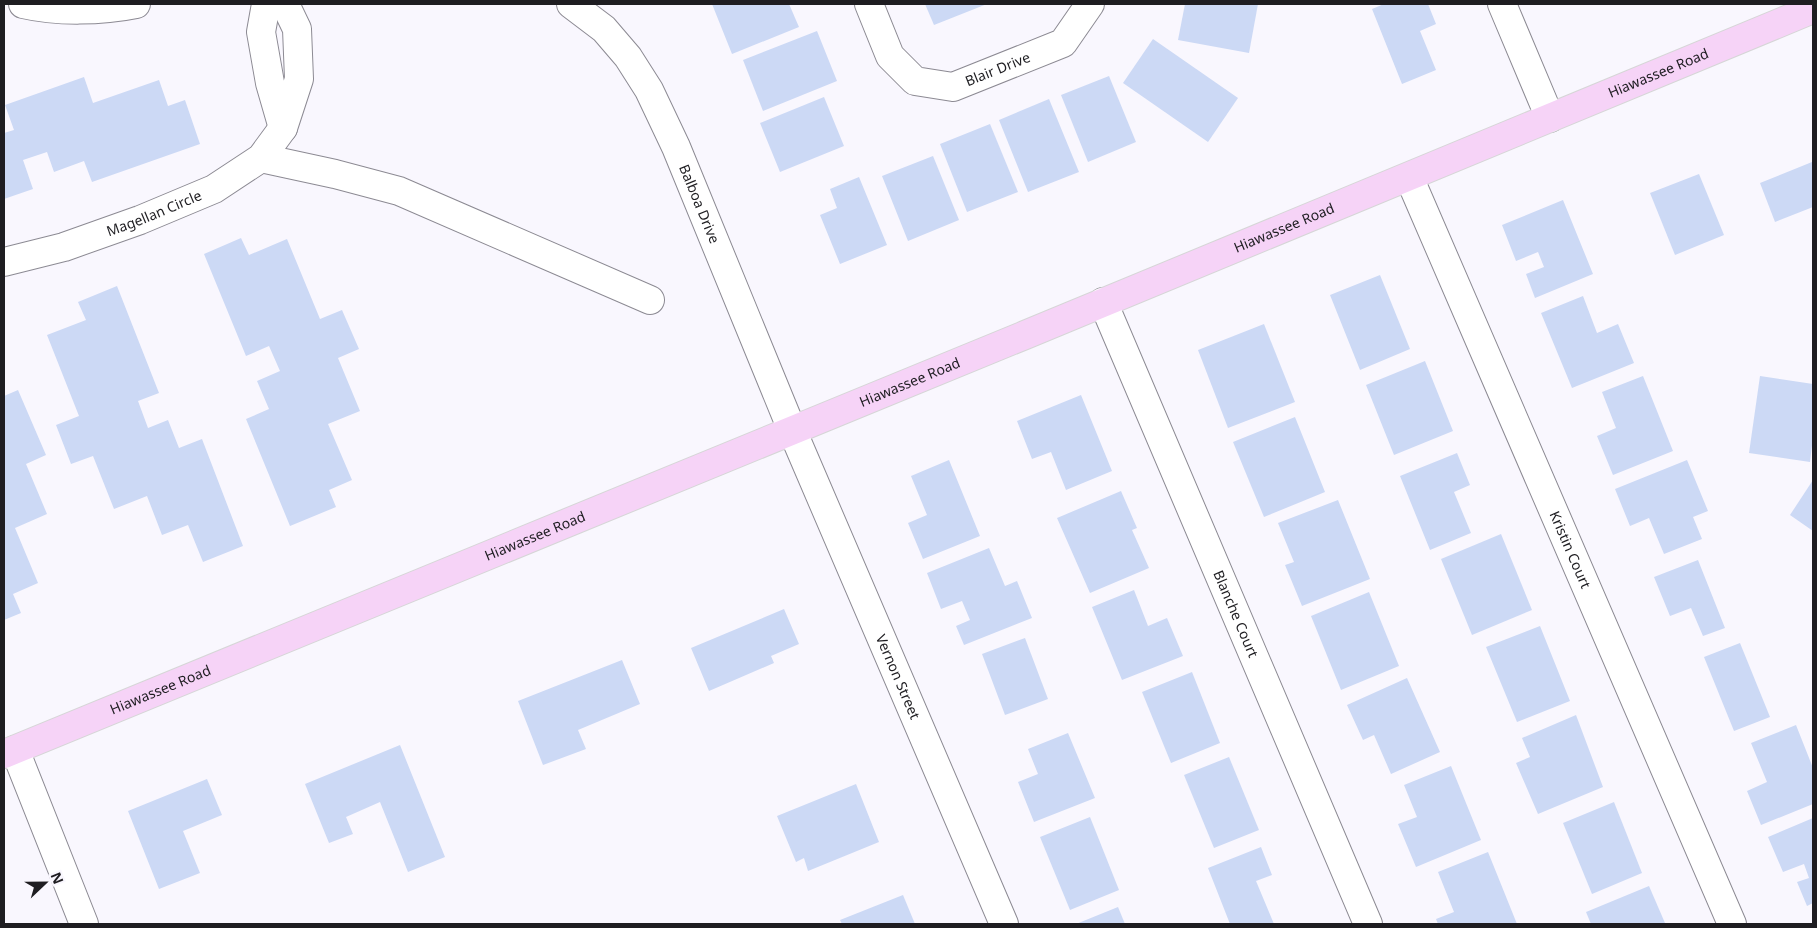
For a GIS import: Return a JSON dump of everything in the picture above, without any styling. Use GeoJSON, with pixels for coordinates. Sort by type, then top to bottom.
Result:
{"type":"FeatureCollection","features":[{"type":"Feature","properties":{"kind":"main road","name":"Hiawassee Road"},"geometry":{"type":"LineString","coordinates":[[9,752],[1813,9]]}},
{"type":"Feature","properties":{"kind":"street"},"geometry":{"type":"LineString","coordinates":[[23,4],[39,8],[111,9],[136,4]]}},
{"type":"Feature","properties":{"kind":"street"},"geometry":{"type":"LineString","coordinates":[[266,4],[261,32],[270,83],[283,128]]}},
{"type":"Feature","properties":{"kind":"street","name":"Magellan Circle"},"geometry":{"type":"LineString","coordinates":[[4,262],[64,247],[140,220],[214,189],[261,158],[283,128],[299,80],[297,29],[285,4]]}},
{"type":"Feature","properties":{"kind":"street","name":"Balboa Drive"},"geometry":{"type":"LineString","coordinates":[[570,4],[604,29],[628,57],[649,90],[676,147],[792,430]]}},
{"type":"Feature","properties":{"kind":"street","name":"Blair Drive"},"geometry":{"type":"LineString","coordinates":[[869,4],[890,56],[915,81],[953,87],[1063,43],[1090,4]]}},
{"type":"Feature","properties":{"kind":"street"},"geometry":{"type":"LineString","coordinates":[[1502,4],[1550,118]]}},
{"type":"Feature","properties":{"kind":"street"},"geometry":{"type":"LineString","coordinates":[[261,158],[335,174],[399,191],[650,300]]}},
{"type":"Feature","properties":{"kind":"street","name":"Kristin Court"},"geometry":{"type":"LineString","coordinates":[[1409,177],[1732,924]]}},
{"type":"Feature","properties":{"kind":"street","name":"Blanche Court"},"geometry":{"type":"LineString","coordinates":[[1103,302],[1368,924]]}},
{"type":"Feature","properties":{"kind":"street","name":"Vernon Street"},"geometry":{"type":"LineString","coordinates":[[792,430],[1004,924]]}},
{"type":"Feature","properties":{"kind":"street"},"geometry":{"type":"LineString","coordinates":[[9,752],[84,924]]}},
{"type":"Feature","properties":{"kind":"building"},"geometry":{"type":"Polygon","coordinates":[[[712,4],[789,4],[799,27],[732,54],[712,4]]]}},
{"type":"Feature","properties":{"kind":"building"},"geometry":{"type":"Polygon","coordinates":[[[925,4],[987,4],[934,25],[925,4]]]}},
{"type":"Feature","properties":{"kind":"building"},"geometry":{"type":"Polygon","coordinates":[[[1185,4],[1258,4],[1249,53],[1178,40],[1185,4]]]}},
{"type":"Feature","properties":{"kind":"building"},"geometry":{"type":"Polygon","coordinates":[[[1384,4],[1428,4],[1436,24],[1420,31],[1436,70],[1402,84],[1372,9],[1384,4]]]}},
{"type":"Feature","properties":{"kind":"building"},"geometry":{"type":"Polygon","coordinates":[[[817,31],[837,81],[763,111],[743,60],[817,31]]]}},
{"type":"Feature","properties":{"kind":"building"},"geometry":{"type":"Polygon","coordinates":[[[1153,39],[1238,98],[1208,142],[1123,83],[1153,39]]]}},
{"type":"Feature","properties":{"kind":"building"},"geometry":{"type":"Polygon","coordinates":[[[1109,76],[1136,142],[1088,162],[1061,95],[1109,76]]]}},
{"type":"Feature","properties":{"kind":"building"},"geometry":{"type":"Polygon","coordinates":[[[84,77],[93,103],[159,80],[168,106],[185,100],[200,144],[92,182],[84,161],[54,172],[47,152],[23,160],[33,189],[4,199],[4,133],[14,130],[5,105],[84,77]]]}},
{"type":"Feature","properties":{"kind":"building"},"geometry":{"type":"Polygon","coordinates":[[[824,97],[844,146],[780,172],[760,123],[824,97]]]}},
{"type":"Feature","properties":{"kind":"building"},"geometry":{"type":"Polygon","coordinates":[[[1049,99],[1079,172],[1028,192],[999,120],[1049,99]]]}},
{"type":"Feature","properties":{"kind":"building"},"geometry":{"type":"Polygon","coordinates":[[[990,124],[1018,192],[967,212],[940,144],[990,124]]]}},
{"type":"Feature","properties":{"kind":"building"},"geometry":{"type":"Polygon","coordinates":[[[933,156],[959,220],[908,241],[882,176],[933,156]]]}},
{"type":"Feature","properties":{"kind":"building"},"geometry":{"type":"Polygon","coordinates":[[[1812,162],[1813,207],[1775,222],[1760,183],[1812,162]]]}},
{"type":"Feature","properties":{"kind":"building"},"geometry":{"type":"Polygon","coordinates":[[[1699,174],[1724,235],[1675,255],[1650,193],[1699,174]]]}},
{"type":"Feature","properties":{"kind":"building"},"geometry":{"type":"Polygon","coordinates":[[[859,177],[887,245],[840,264],[820,215],[837,208],[830,189],[859,177]]]}},
{"type":"Feature","properties":{"kind":"building"},"geometry":{"type":"Polygon","coordinates":[[[1563,200],[1593,274],[1535,298],[1526,274],[1544,267],[1538,252],[1516,261],[1502,225],[1563,200]]]}},
{"type":"Feature","properties":{"kind":"building"},"geometry":{"type":"Polygon","coordinates":[[[241,238],[249,255],[287,239],[320,319],[342,310],[359,349],[338,358],[360,411],[328,424],[352,480],[329,490],[336,507],[290,526],[246,419],[269,409],[257,381],[280,371],[269,346],[246,356],[204,254],[241,238]]]}},
{"type":"Feature","properties":{"kind":"building"},"geometry":{"type":"Polygon","coordinates":[[[1380,275],[1410,349],[1360,370],[1330,295],[1380,275]]]}},
{"type":"Feature","properties":{"kind":"building"},"geometry":{"type":"Polygon","coordinates":[[[117,286],[159,393],[138,401],[148,428],[168,420],[179,448],[202,439],[243,546],[203,562],[188,525],[162,535],[147,496],[114,509],[93,456],[71,464],[56,425],[79,416],[47,335],[86,320],[78,302],[117,286]]]}},
{"type":"Feature","properties":{"kind":"building"},"geometry":{"type":"Polygon","coordinates":[[[1583,296],[1597,333],[1618,324],[1634,363],[1572,388],[1541,313],[1583,296]]]}},
{"type":"Feature","properties":{"kind":"building"},"geometry":{"type":"Polygon","coordinates":[[[1264,324],[1295,402],[1228,428],[1198,350],[1264,324]]]}},
{"type":"Feature","properties":{"kind":"building"},"geometry":{"type":"Polygon","coordinates":[[[1425,361],[1453,431],[1394,455],[1366,385],[1425,361]]]}},
{"type":"Feature","properties":{"kind":"building"},"geometry":{"type":"Polygon","coordinates":[[[1643,376],[1673,451],[1613,475],[1597,436],[1616,428],[1602,392],[1643,376]]]}},
{"type":"Feature","properties":{"kind":"building"},"geometry":{"type":"Polygon","coordinates":[[[1760,376],[1813,384],[1813,437],[1810,462],[1749,453],[1760,376]]]}},
{"type":"Feature","properties":{"kind":"building"},"geometry":{"type":"Polygon","coordinates":[[[18,390],[46,455],[26,464],[47,514],[15,528],[38,583],[13,594],[21,613],[4,620],[4,396],[18,390]]]}},
{"type":"Feature","properties":{"kind":"building"},"geometry":{"type":"Polygon","coordinates":[[[1081,395],[1112,471],[1066,490],[1051,452],[1032,459],[1017,421],[1081,395]]]}},
{"type":"Feature","properties":{"kind":"building"},"geometry":{"type":"Polygon","coordinates":[[[1295,417],[1325,492],[1264,517],[1233,442],[1295,417]]]}},
{"type":"Feature","properties":{"kind":"building"},"geometry":{"type":"Polygon","coordinates":[[[1457,453],[1470,485],[1454,492],[1471,533],[1430,550],[1400,476],[1457,453]]]}},
{"type":"Feature","properties":{"kind":"building"},"geometry":{"type":"Polygon","coordinates":[[[949,460],[980,536],[923,559],[908,523],[927,515],[911,476],[949,460]]]}},
{"type":"Feature","properties":{"kind":"building"},"geometry":{"type":"Polygon","coordinates":[[[1687,460],[1708,511],[1693,517],[1702,539],[1664,554],[1649,518],[1630,526],[1615,489],[1687,460]]]}},
{"type":"Feature","properties":{"kind":"building"},"geometry":{"type":"Polygon","coordinates":[[[1813,480],[1813,531],[1790,515],[1813,480]]]}},
{"type":"Feature","properties":{"kind":"building"},"geometry":{"type":"Polygon","coordinates":[[[1121,491],[1137,528],[1132,530],[1149,568],[1090,593],[1057,518],[1121,491]]]}},
{"type":"Feature","properties":{"kind":"building"},"geometry":{"type":"Polygon","coordinates":[[[1338,500],[1370,579],[1302,606],[1285,565],[1294,562],[1278,523],[1338,500]]]}},
{"type":"Feature","properties":{"kind":"building"},"geometry":{"type":"Polygon","coordinates":[[[1501,534],[1532,610],[1472,635],[1441,559],[1501,534]]]}},
{"type":"Feature","properties":{"kind":"building"},"geometry":{"type":"Polygon","coordinates":[[[989,548],[1005,586],[1017,581],[1032,618],[964,645],[956,626],[970,620],[962,601],[941,609],[927,573],[989,548]]]}},
{"type":"Feature","properties":{"kind":"building"},"geometry":{"type":"Polygon","coordinates":[[[1698,560],[1725,628],[1703,636],[1691,608],[1670,616],[1654,577],[1698,560]]]}},
{"type":"Feature","properties":{"kind":"building"},"geometry":{"type":"Polygon","coordinates":[[[1134,590],[1148,626],[1167,618],[1183,656],[1122,680],[1092,607],[1134,590]]]}},
{"type":"Feature","properties":{"kind":"building"},"geometry":{"type":"Polygon","coordinates":[[[1369,592],[1399,666],[1341,690],[1311,616],[1369,592]]]}},
{"type":"Feature","properties":{"kind":"building"},"geometry":{"type":"Polygon","coordinates":[[[784,609],[799,644],[771,656],[774,663],[709,691],[691,648],[784,609]]]}},
{"type":"Feature","properties":{"kind":"building"},"geometry":{"type":"Polygon","coordinates":[[[1540,626],[1570,701],[1517,722],[1486,647],[1540,626]]]}},
{"type":"Feature","properties":{"kind":"building"},"geometry":{"type":"Polygon","coordinates":[[[1025,638],[1048,699],[1005,715],[982,654],[1025,638]]]}},
{"type":"Feature","properties":{"kind":"building"},"geometry":{"type":"Polygon","coordinates":[[[1740,643],[1770,717],[1734,731],[1704,657],[1740,643]]]}},
{"type":"Feature","properties":{"kind":"building"},"geometry":{"type":"Polygon","coordinates":[[[622,660],[640,704],[578,730],[586,749],[543,765],[518,701],[622,660]]]}},
{"type":"Feature","properties":{"kind":"building"},"geometry":{"type":"Polygon","coordinates":[[[1192,672],[1220,743],[1171,763],[1142,692],[1192,672]]]}},
{"type":"Feature","properties":{"kind":"building"},"geometry":{"type":"Polygon","coordinates":[[[1407,678],[1440,752],[1391,774],[1374,735],[1363,740],[1347,705],[1407,678]]]}},
{"type":"Feature","properties":{"kind":"building"},"geometry":{"type":"Polygon","coordinates":[[[1576,715],[1603,787],[1538,814],[1516,763],[1530,757],[1522,738],[1576,715]]]}},
{"type":"Feature","properties":{"kind":"building"},"geometry":{"type":"Polygon","coordinates":[[[1796,725],[1813,768],[1813,804],[1761,825],[1747,791],[1767,782],[1751,743],[1796,725]]]}},
{"type":"Feature","properties":{"kind":"building"},"geometry":{"type":"Polygon","coordinates":[[[1068,733],[1095,798],[1034,822],[1018,782],[1038,774],[1028,749],[1068,733]]]}},
{"type":"Feature","properties":{"kind":"building"},"geometry":{"type":"Polygon","coordinates":[[[400,745],[445,857],[408,872],[380,802],[346,817],[353,834],[329,843],[305,784],[400,745]]]}},
{"type":"Feature","properties":{"kind":"building"},"geometry":{"type":"Polygon","coordinates":[[[1229,757],[1259,830],[1214,848],[1184,775],[1229,757]]]}},
{"type":"Feature","properties":{"kind":"building"},"geometry":{"type":"Polygon","coordinates":[[[1451,766],[1481,840],[1416,867],[1398,824],[1417,817],[1404,785],[1451,766]]]}},
{"type":"Feature","properties":{"kind":"building"},"geometry":{"type":"Polygon","coordinates":[[[207,779],[222,815],[183,831],[200,873],[159,889],[128,811],[207,779]]]}},
{"type":"Feature","properties":{"kind":"building"},"geometry":{"type":"Polygon","coordinates":[[[856,784],[879,842],[808,871],[804,858],[796,862],[777,816],[856,784]]]}},
{"type":"Feature","properties":{"kind":"building"},"geometry":{"type":"Polygon","coordinates":[[[1614,802],[1642,873],[1592,894],[1563,823],[1614,802]]]}},
{"type":"Feature","properties":{"kind":"building"},"geometry":{"type":"Polygon","coordinates":[[[1090,817],[1119,890],[1070,910],[1040,837],[1090,817]]]}},
{"type":"Feature","properties":{"kind":"building"},"geometry":{"type":"Polygon","coordinates":[[[1813,818],[1813,903],[1807,906],[1797,882],[1809,878],[1804,864],[1783,872],[1768,837],[1813,818]]]}},
{"type":"Feature","properties":{"kind":"building"},"geometry":{"type":"Polygon","coordinates":[[[1261,847],[1272,875],[1256,881],[1274,924],[1230,924],[1208,868],[1261,847]]]}},
{"type":"Feature","properties":{"kind":"building"},"geometry":{"type":"Polygon","coordinates":[[[1488,852],[1517,924],[1438,924],[1436,919],[1454,912],[1438,872],[1488,852]]]}},
{"type":"Feature","properties":{"kind":"building"},"geometry":{"type":"Polygon","coordinates":[[[1649,886],[1665,923],[1591,924],[1586,912],[1649,886]]]}},
{"type":"Feature","properties":{"kind":"building"},"geometry":{"type":"Polygon","coordinates":[[[903,895],[915,924],[842,924],[840,920],[903,895]]]}},
{"type":"Feature","properties":{"kind":"building"},"geometry":{"type":"Polygon","coordinates":[[[1118,907],[1125,924],[1076,924],[1118,907]]]}}]}
